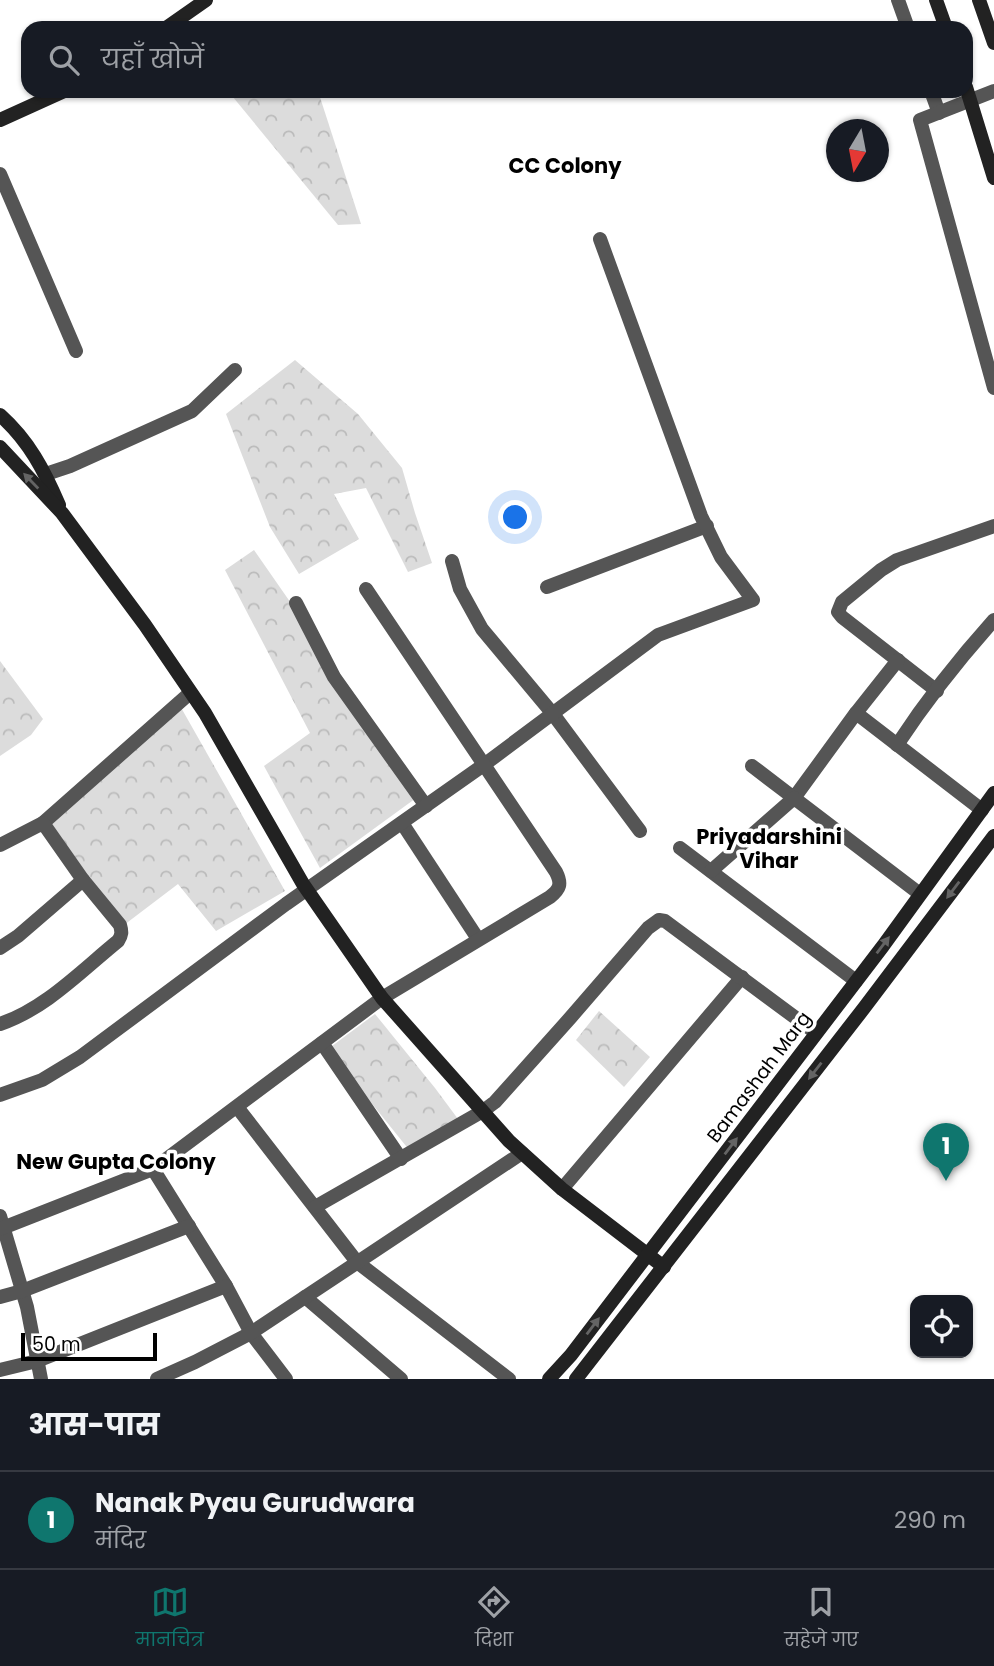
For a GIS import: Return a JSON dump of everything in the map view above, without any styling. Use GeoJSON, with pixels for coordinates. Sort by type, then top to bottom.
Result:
{"type":"FeatureCollection","features":[{"type":"Feature","properties":{"kind":"street"},"geometry":{"type":"LineString","coordinates":[[176,21],[206,0]]}},
{"type":"Feature","properties":{"kind":"street"},"geometry":{"type":"LineString","coordinates":[[898,0],[906,21]]}},
{"type":"Feature","properties":{"kind":"street"},"geometry":{"type":"LineString","coordinates":[[936,0],[944,21]]}},
{"type":"Feature","properties":{"kind":"street"},"geometry":{"type":"LineString","coordinates":[[979,0],[994,43]]}},
{"type":"Feature","properties":{"kind":"street"},"geometry":{"type":"LineString","coordinates":[[973,93],[994,91]]}},
{"type":"Feature","properties":{"kind":"street"},"geometry":{"type":"LineString","coordinates":[[0,120],[49,98]]}},
{"type":"Feature","properties":{"kind":"street"},"geometry":{"type":"LineString","coordinates":[[934,98],[939,113]]}},
{"type":"Feature","properties":{"kind":"street"},"geometry":{"type":"LineString","coordinates":[[962,98],[939,113],[920,120],[994,388]]}},
{"type":"Feature","properties":{"kind":"street"},"geometry":{"type":"LineString","coordinates":[[969,98],[994,178]]}},
{"type":"Feature","properties":{"kind":"street"},"geometry":{"type":"LineString","coordinates":[[0,174],[76,351]]}},
{"type":"Feature","properties":{"kind":"street"},"geometry":{"type":"LineString","coordinates":[[0,1095],[42,1080],[80,1057],[306,889],[485,764],[658,635],[752,600],[721,557],[707,526],[600,239]]}},
{"type":"Feature","properties":{"kind":"street"},"geometry":{"type":"LineString","coordinates":[[46,474],[70,466],[192,411],[234,370]]}},
{"type":"Feature","properties":{"kind":"street"},"geometry":{"type":"LineString","coordinates":[[0,415],[28,445],[46,474],[62,513]]}},
{"type":"Feature","properties":{"kind":"street"},"geometry":{"type":"LineString","coordinates":[[0,447],[62,513],[145,625],[205,713],[306,889],[382,998],[492,1123],[523,1153],[562,1189],[664,1267]]}},
{"type":"Feature","properties":{"kind":"street"},"geometry":{"type":"LineString","coordinates":[[547,587],[707,526]]}},
{"type":"Feature","properties":{"kind":"street"},"geometry":{"type":"LineString","coordinates":[[937,691],[838,612],[842,602],[897,560],[994,526]]}},
{"type":"Feature","properties":{"kind":"street"},"geometry":{"type":"LineString","coordinates":[[452,561],[460,589],[482,629],[553,714],[640,831]]}},
{"type":"Feature","properties":{"kind":"street"},"geometry":{"type":"LineString","coordinates":[[41,1379],[22,1291],[1,1224],[153,1169],[382,998],[550,897],[560,886],[556,872],[366,589]]}},
{"type":"Feature","properties":{"kind":"street"},"geometry":{"type":"LineString","coordinates":[[296,603],[334,677],[426,806]]}},
{"type":"Feature","properties":{"kind":"street"},"geometry":{"type":"LineString","coordinates":[[897,745],[975,641],[994,620]]}},
{"type":"Feature","properties":{"kind":"street"},"geometry":{"type":"LineString","coordinates":[[711,871],[794,798],[898,660]]}},
{"type":"Feature","properties":{"kind":"street"},"geometry":{"type":"LineString","coordinates":[[0,845],[43,823],[190,693]]}},
{"type":"Feature","properties":{"kind":"street"},"geometry":{"type":"LineString","coordinates":[[856,713],[982,810]]}},
{"type":"Feature","properties":{"kind":"street"},"geometry":{"type":"LineString","coordinates":[[752,766],[920,894]]}},
{"type":"Feature","properties":{"kind":"street","name":"Bamashah Marg"},"geometry":{"type":"LineString","coordinates":[[549,1379],[571,1355],[649,1254],[856,981],[994,793]]}},
{"type":"Feature","properties":{"kind":"street"},"geometry":{"type":"LineString","coordinates":[[0,1024],[28,1012],[46,1000],[121,936],[120,925],[83,880],[43,823]]}},
{"type":"Feature","properties":{"kind":"street"},"geometry":{"type":"LineString","coordinates":[[402,823],[478,939]]}},
{"type":"Feature","properties":{"kind":"street","name":"Bamashah Marg"},"geometry":{"type":"LineString","coordinates":[[576,1379],[994,835]]}},
{"type":"Feature","properties":{"kind":"street"},"geometry":{"type":"LineString","coordinates":[[680,848],[856,981]]}},
{"type":"Feature","properties":{"kind":"street"},"geometry":{"type":"LineString","coordinates":[[0,948],[18,936],[83,880]]}},
{"type":"Feature","properties":{"kind":"street"},"geometry":{"type":"LineString","coordinates":[[315,1208],[495,1102],[653,923],[659,920],[665,921],[816,1033]]}},
{"type":"Feature","properties":{"kind":"street"},"geometry":{"type":"LineString","coordinates":[[562,1189],[742,977]]}},
{"type":"Feature","properties":{"kind":"street"},"geometry":{"type":"LineString","coordinates":[[322,1043],[401,1159]]}},
{"type":"Feature","properties":{"kind":"street"},"geometry":{"type":"LineString","coordinates":[[237,1107],[357,1262],[509,1379]]}},
{"type":"Feature","properties":{"kind":"street"},"geometry":{"type":"LineString","coordinates":[[158,1379],[251,1332],[523,1153]]}},
{"type":"Feature","properties":{"kind":"street"},"geometry":{"type":"LineString","coordinates":[[153,1169],[226,1286],[251,1332],[286,1379]]}},
{"type":"Feature","properties":{"kind":"street"},"geometry":{"type":"LineString","coordinates":[[0,1297],[22,1291],[189,1226]]}},
{"type":"Feature","properties":{"kind":"street"},"geometry":{"type":"LineString","coordinates":[[0,1370],[37,1360],[226,1286]]}},
{"type":"Feature","properties":{"kind":"street"},"geometry":{"type":"LineString","coordinates":[[305,1297],[401,1379]]}},
{"type":"Feature","properties":{"kind":"green space"},"geometry":{"type":"Polygon","coordinates":[[[234,98],[320,98],[361,224],[338,225],[234,98]]]}},
{"type":"Feature","properties":{"kind":"green space"},"geometry":{"type":"Polygon","coordinates":[[[295,360],[358,414],[402,468],[432,563],[408,572],[366,488],[334,494],[359,539],[299,574],[270,527],[226,414],[295,360]]]}},
{"type":"Feature","properties":{"kind":"green space"},"geometry":{"type":"Polygon","coordinates":[[[254,550],[423,793],[320,868],[264,766],[310,733],[225,570],[254,550]]]}},
{"type":"Feature","properties":{"kind":"green space"},"geometry":{"type":"Polygon","coordinates":[[[0,661],[43,719],[31,735],[0,756],[0,661]]]}},
{"type":"Feature","properties":{"kind":"green space"},"geometry":{"type":"Polygon","coordinates":[[[175,697],[285,891],[216,931],[178,884],[124,925],[44,814],[175,697]]]}},
{"type":"Feature","properties":{"kind":"green space"},"geometry":{"type":"Polygon","coordinates":[[[599,1011],[650,1057],[624,1087],[576,1040],[599,1011]]]}},
{"type":"Feature","properties":{"kind":"green space"},"geometry":{"type":"Polygon","coordinates":[[[375,1014],[458,1119],[410,1151],[328,1049],[375,1014]]]}},
{"type":"Feature","properties":{"kind":"place","name":"Nanak Pyau Gurudwara"},"geometry":{"type":"Point","coordinates":[946,1181]}},
{"type":"Feature","properties":{"kind":"district","name":"CC Colony"},"geometry":{"type":"Point","coordinates":[565,165]}},
{"type":"Feature","properties":{"kind":"district","name":"Priyadarshini Vihar"},"geometry":{"type":"Point","coordinates":[769,848]}},
{"type":"Feature","properties":{"kind":"district","name":"New Gupta Colony"},"geometry":{"type":"Point","coordinates":[116,1161]}}]}
